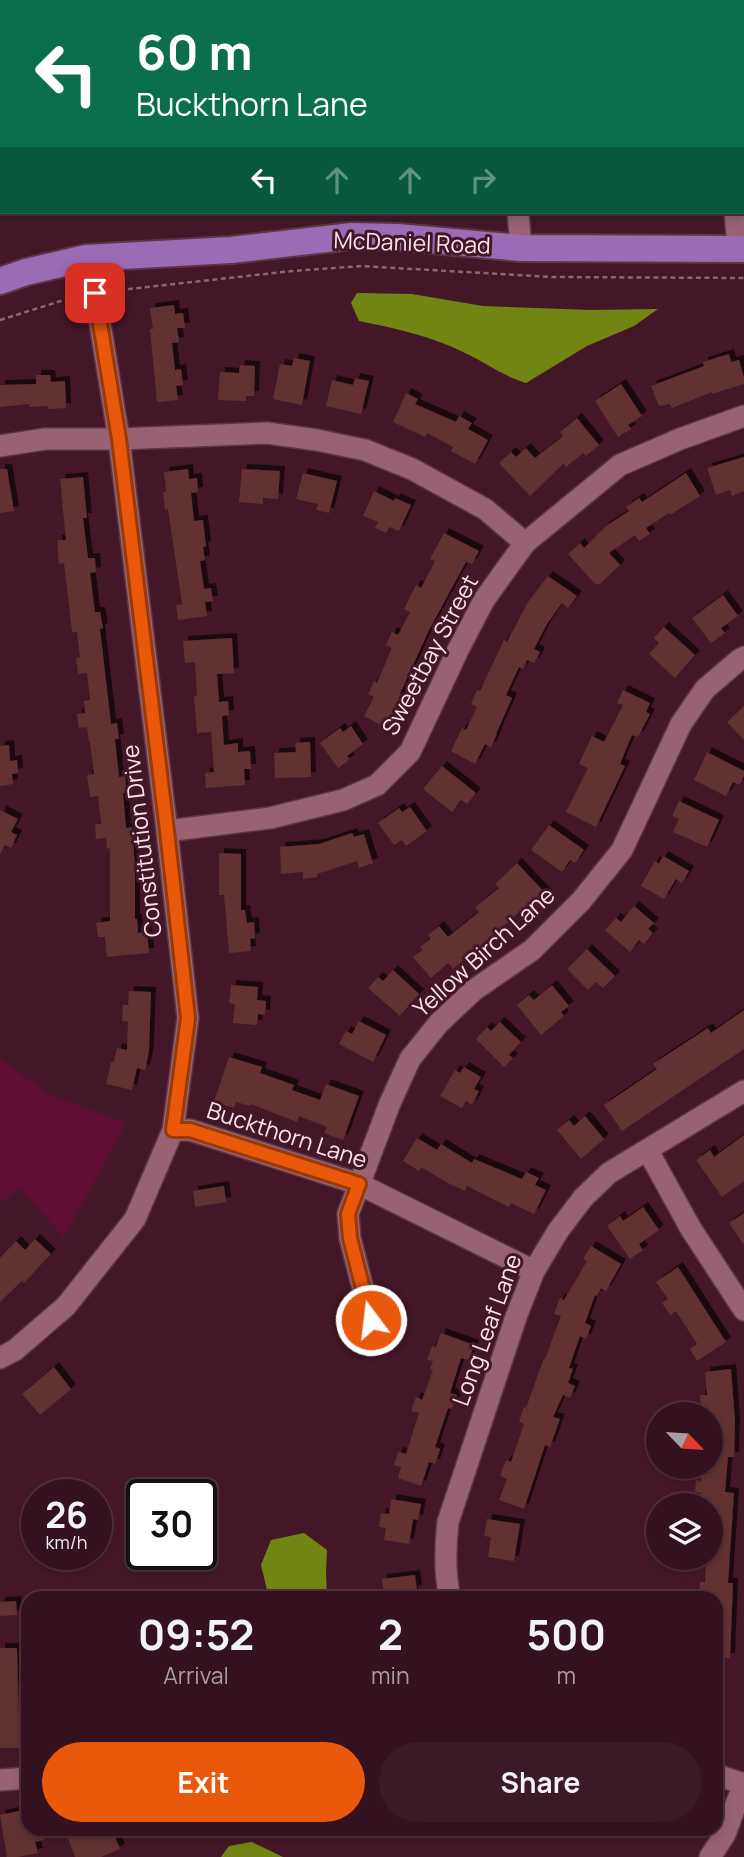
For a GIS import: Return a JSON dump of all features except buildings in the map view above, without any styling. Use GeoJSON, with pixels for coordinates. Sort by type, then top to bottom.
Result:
{"type":"FeatureCollection","features":[{"type":"Feature","properties":{"kind":"main road","name":"McDaniel Road"},"geometry":{"type":"LineString","coordinates":[[0,281],[86,258],[230,250],[352,236],[397,237],[521,248],[741,249]]}},
{"type":"Feature","properties":{"kind":"street"},"geometry":{"type":"LineString","coordinates":[[518,214],[521,248]]}},
{"type":"Feature","properties":{"kind":"street"},"geometry":{"type":"LineString","coordinates":[[735,214],[741,249]]}},
{"type":"Feature","properties":{"kind":"street","name":"Constitution Drive"},"geometry":{"type":"LineString","coordinates":[[0,1358],[15,1350],[66,1306],[135,1219],[173,1130],[188,1018],[119,439],[95,293],[86,258]]}},
{"type":"Feature","properties":{"kind":"street","name":"Sweetbay Street"},"geometry":{"type":"LineString","coordinates":[[167,831],[270,818],[344,800],[377,785],[410,752],[484,600],[525,543],[620,466],[680,439],[744,416]]}},
{"type":"Feature","properties":{"kind":"street"},"geometry":{"type":"LineString","coordinates":[[0,446],[45,439],[267,433],[317,440],[365,450],[412,469],[485,509],[525,543]]}},
{"type":"Feature","properties":{"kind":"street","name":"Yellow Birch Lane"},"geometry":{"type":"LineString","coordinates":[[371,1320],[350,1238],[348,1214],[390,1103],[410,1059],[439,1023],[474,990],[532,950],[581,901],[622,849],[681,724],[705,689],[744,657]]}},
{"type":"Feature","properties":{"kind":"street","name":"Long Leaf Lane"},"geometry":{"type":"LineString","coordinates":[[449,1591],[444,1551],[448,1522],[534,1271],[558,1231],[583,1198],[609,1173],[744,1091]]}},
{"type":"Feature","properties":{"kind":"street","name":"Buckthorn Lane"},"geometry":{"type":"LineString","coordinates":[[173,1130],[190,1130],[359,1184],[534,1271]]}},
{"type":"Feature","properties":{"kind":"street"},"geometry":{"type":"LineString","coordinates":[[648,1151],[691,1228],[744,1310]]}},
{"type":"Feature","properties":{"kind":"street"},"geometry":{"type":"LineString","coordinates":[[710,1857],[725,1835],[744,1784],[723,1777]]}},
{"type":"Feature","properties":{"kind":"street"},"geometry":{"type":"LineString","coordinates":[[0,1780],[21,1778]]}},
{"type":"Feature","properties":{"kind":"path"},"geometry":{"type":"LineString","coordinates":[[0,320],[69,298],[95,293],[362,266],[551,277],[744,278]]}},
{"type":"Feature","properties":{"kind":"shaded area"},"geometry":{"type":"Polygon","coordinates":[[[357,293],[412,294],[483,306],[590,310],[658,309],[634,326],[587,346],[526,383],[438,341],[359,321],[351,303],[357,293]]]}},
{"type":"Feature","properties":{"kind":"shaded area"},"geometry":{"type":"Polygon","coordinates":[[[0,1059],[52,1096],[126,1123],[64,1237],[19,1188],[0,1203],[0,1059]]]}},
{"type":"Feature","properties":{"kind":"shaded area"},"geometry":{"type":"Polygon","coordinates":[[[304,1533],[327,1550],[327,1591],[267,1591],[261,1565],[271,1540],[304,1533]]]}},
{"type":"Feature","properties":{"kind":"shaded area"},"geometry":{"type":"Polygon","coordinates":[[[251,1842],[283,1857],[221,1857],[229,1846],[251,1842]]]}},
{"type":"Feature","properties":{"kind":"route"},"geometry":{"type":"LineString","coordinates":[[95,293],[119,439],[188,1018],[173,1130],[190,1130],[359,1184],[348,1214],[350,1238],[371,1320]]}}]}
